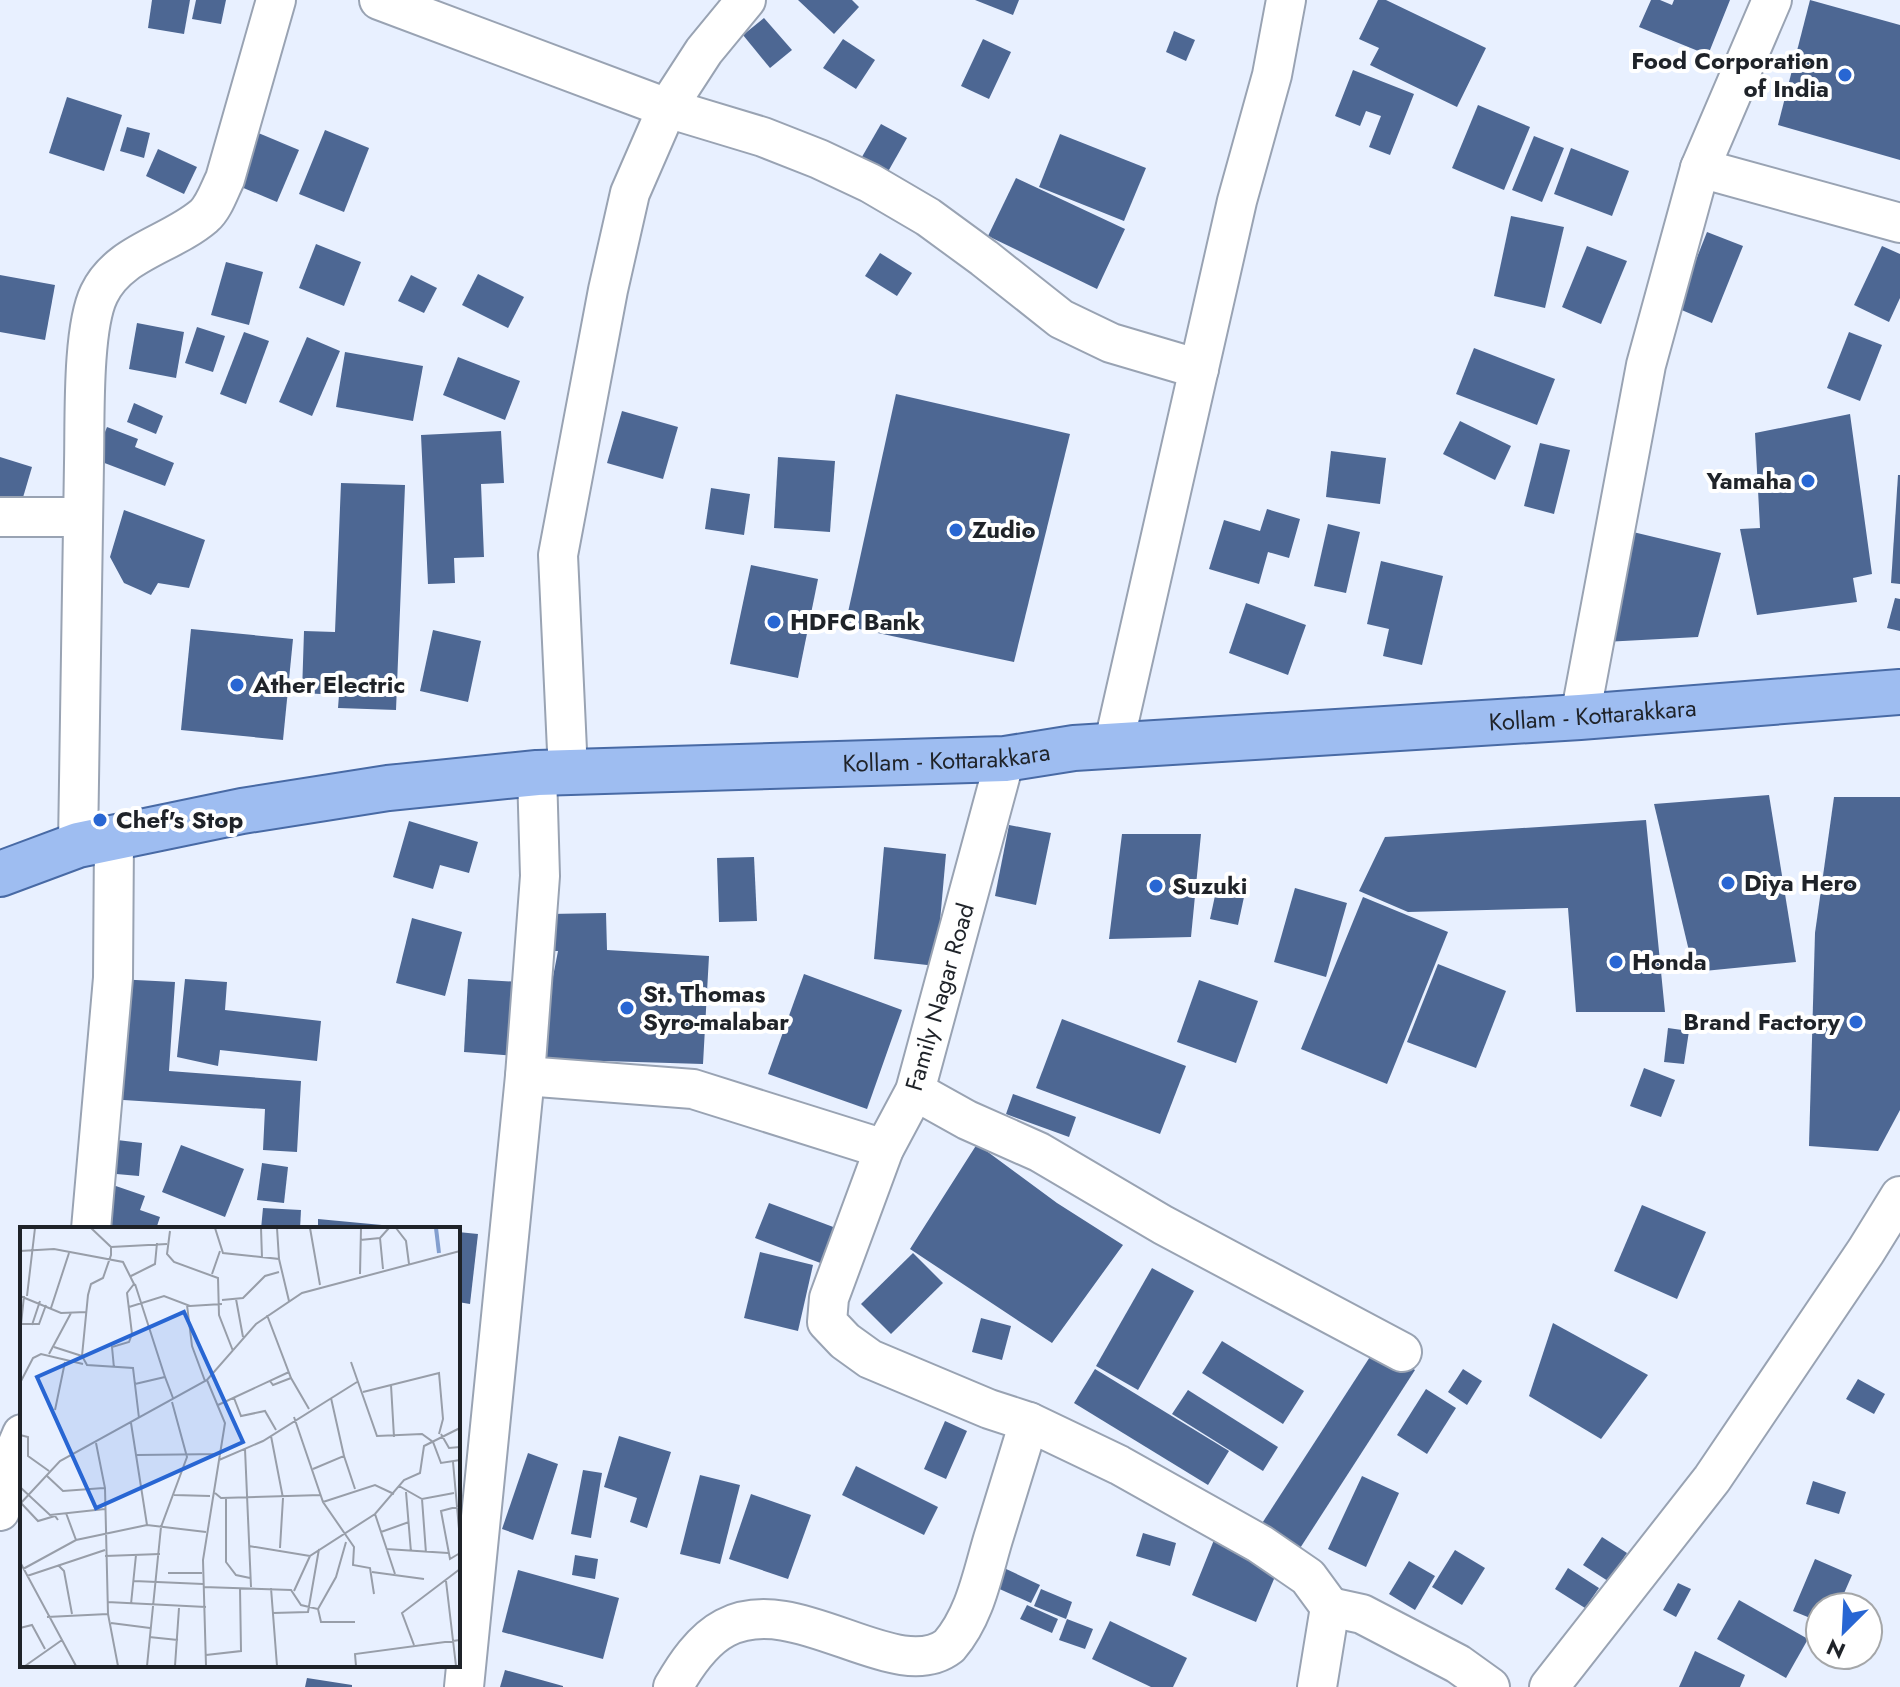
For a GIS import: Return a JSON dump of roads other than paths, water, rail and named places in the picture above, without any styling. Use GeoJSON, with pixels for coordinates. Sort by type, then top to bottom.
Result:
{"type":"FeatureCollection","features":[{"type":"Feature","properties":{"kind":"main road","name":"Kollam - Kottarakkara"},"geometry":{"type":"LineString","coordinates":[[0,874],[96,841],[242,811],[388,788],[552,772],[1005,759],[1074,748],[1580,717],[1900,692]]}},
{"type":"Feature","properties":{"kind":"street"},"geometry":{"type":"LineString","coordinates":[[91,1227],[113,978],[96,841],[83,517],[90,320],[109,275],[205,215],[216,199],[225,179],[276,0]]}},
{"type":"Feature","properties":{"kind":"street"},"geometry":{"type":"LineString","coordinates":[[379,0],[667,108],[763,137],[870,183],[928,217],[1061,319],[1111,343],[1199,369]]}},
{"type":"Feature","properties":{"kind":"street"},"geometry":{"type":"LineString","coordinates":[[464,1687],[552,772],[558,555],[608,290],[630,193],[667,108],[704,51],[746,0]]}},
{"type":"Feature","properties":{"kind":"street"},"geometry":{"type":"LineString","coordinates":[[1113,747],[1237,201],[1272,75],[1286,0]]}},
{"type":"Feature","properties":{"kind":"street"},"geometry":{"type":"LineString","coordinates":[[1580,717],[1646,365],[1700,168],[1772,0]]}},
{"type":"Feature","properties":{"kind":"street"},"geometry":{"type":"LineString","coordinates":[[1700,168],[1900,223]]}},
{"type":"Feature","properties":{"kind":"street"},"geometry":{"type":"LineString","coordinates":[[0,517],[83,517]]}},
{"type":"Feature","properties":{"kind":"street","name":"Family Nagar Road"},"geometry":{"type":"LineString","coordinates":[[1005,759],[915,1091],[884,1149],[829,1298],[827,1322],[845,1341],[870,1359],[989,1409],[1029,1422]]}},
{"type":"Feature","properties":{"kind":"street"},"geometry":{"type":"LineString","coordinates":[[525,1076],[693,1089],[884,1149]]}},
{"type":"Feature","properties":{"kind":"street"},"geometry":{"type":"LineString","coordinates":[[915,1091],[967,1120],[1039,1152],[1163,1225],[1402,1352]]}},
{"type":"Feature","properties":{"kind":"street"},"geometry":{"type":"LineString","coordinates":[[1549,1687],[1712,1479],[1900,1196]]}},
{"type":"Feature","properties":{"kind":"street"},"geometry":{"type":"LineString","coordinates":[[673,1687],[682,1670],[702,1646],[723,1628],[745,1620],[783,1623],[890,1662],[907,1664],[930,1660],[948,1648],[971,1614],[1029,1422],[1119,1465],[1260,1544],[1308,1577],[1330,1607],[1362,1614],[1458,1664],[1490,1687]]}},
{"type":"Feature","properties":{"kind":"street"},"geometry":{"type":"LineString","coordinates":[[0,1511],[20,1439]]}},
{"type":"Feature","properties":{"kind":"street"},"geometry":{"type":"LineString","coordinates":[[1317,1687],[1330,1607]]}},
{"type":"Feature","properties":{"kind":"place","name":"Food Corporation of India"},"geometry":{"type":"Point","coordinates":[1845,75]}},
{"type":"Feature","properties":{"kind":"place","name":"Yamaha"},"geometry":{"type":"Point","coordinates":[1808,481]}},
{"type":"Feature","properties":{"kind":"place","name":"Zudio"},"geometry":{"type":"Point","coordinates":[956,530]}},
{"type":"Feature","properties":{"kind":"place","name":"HDFC Bank"},"geometry":{"type":"Point","coordinates":[774,622]}},
{"type":"Feature","properties":{"kind":"place","name":"Ather Electric"},"geometry":{"type":"Point","coordinates":[237,685]}},
{"type":"Feature","properties":{"kind":"place","name":"Chef's Stop"},"geometry":{"type":"Point","coordinates":[100,820]}},
{"type":"Feature","properties":{"kind":"place","name":"Diya Hero"},"geometry":{"type":"Point","coordinates":[1728,883]}},
{"type":"Feature","properties":{"kind":"place","name":"Suzuki"},"geometry":{"type":"Point","coordinates":[1156,886]}},
{"type":"Feature","properties":{"kind":"place","name":"Honda"},"geometry":{"type":"Point","coordinates":[1616,962]}},
{"type":"Feature","properties":{"kind":"place","name":"St. Thomas Syro-malabar"},"geometry":{"type":"Point","coordinates":[627,1008]}},
{"type":"Feature","properties":{"kind":"place","name":"Brand Factory"},"geometry":{"type":"Point","coordinates":[1856,1022]}}]}
